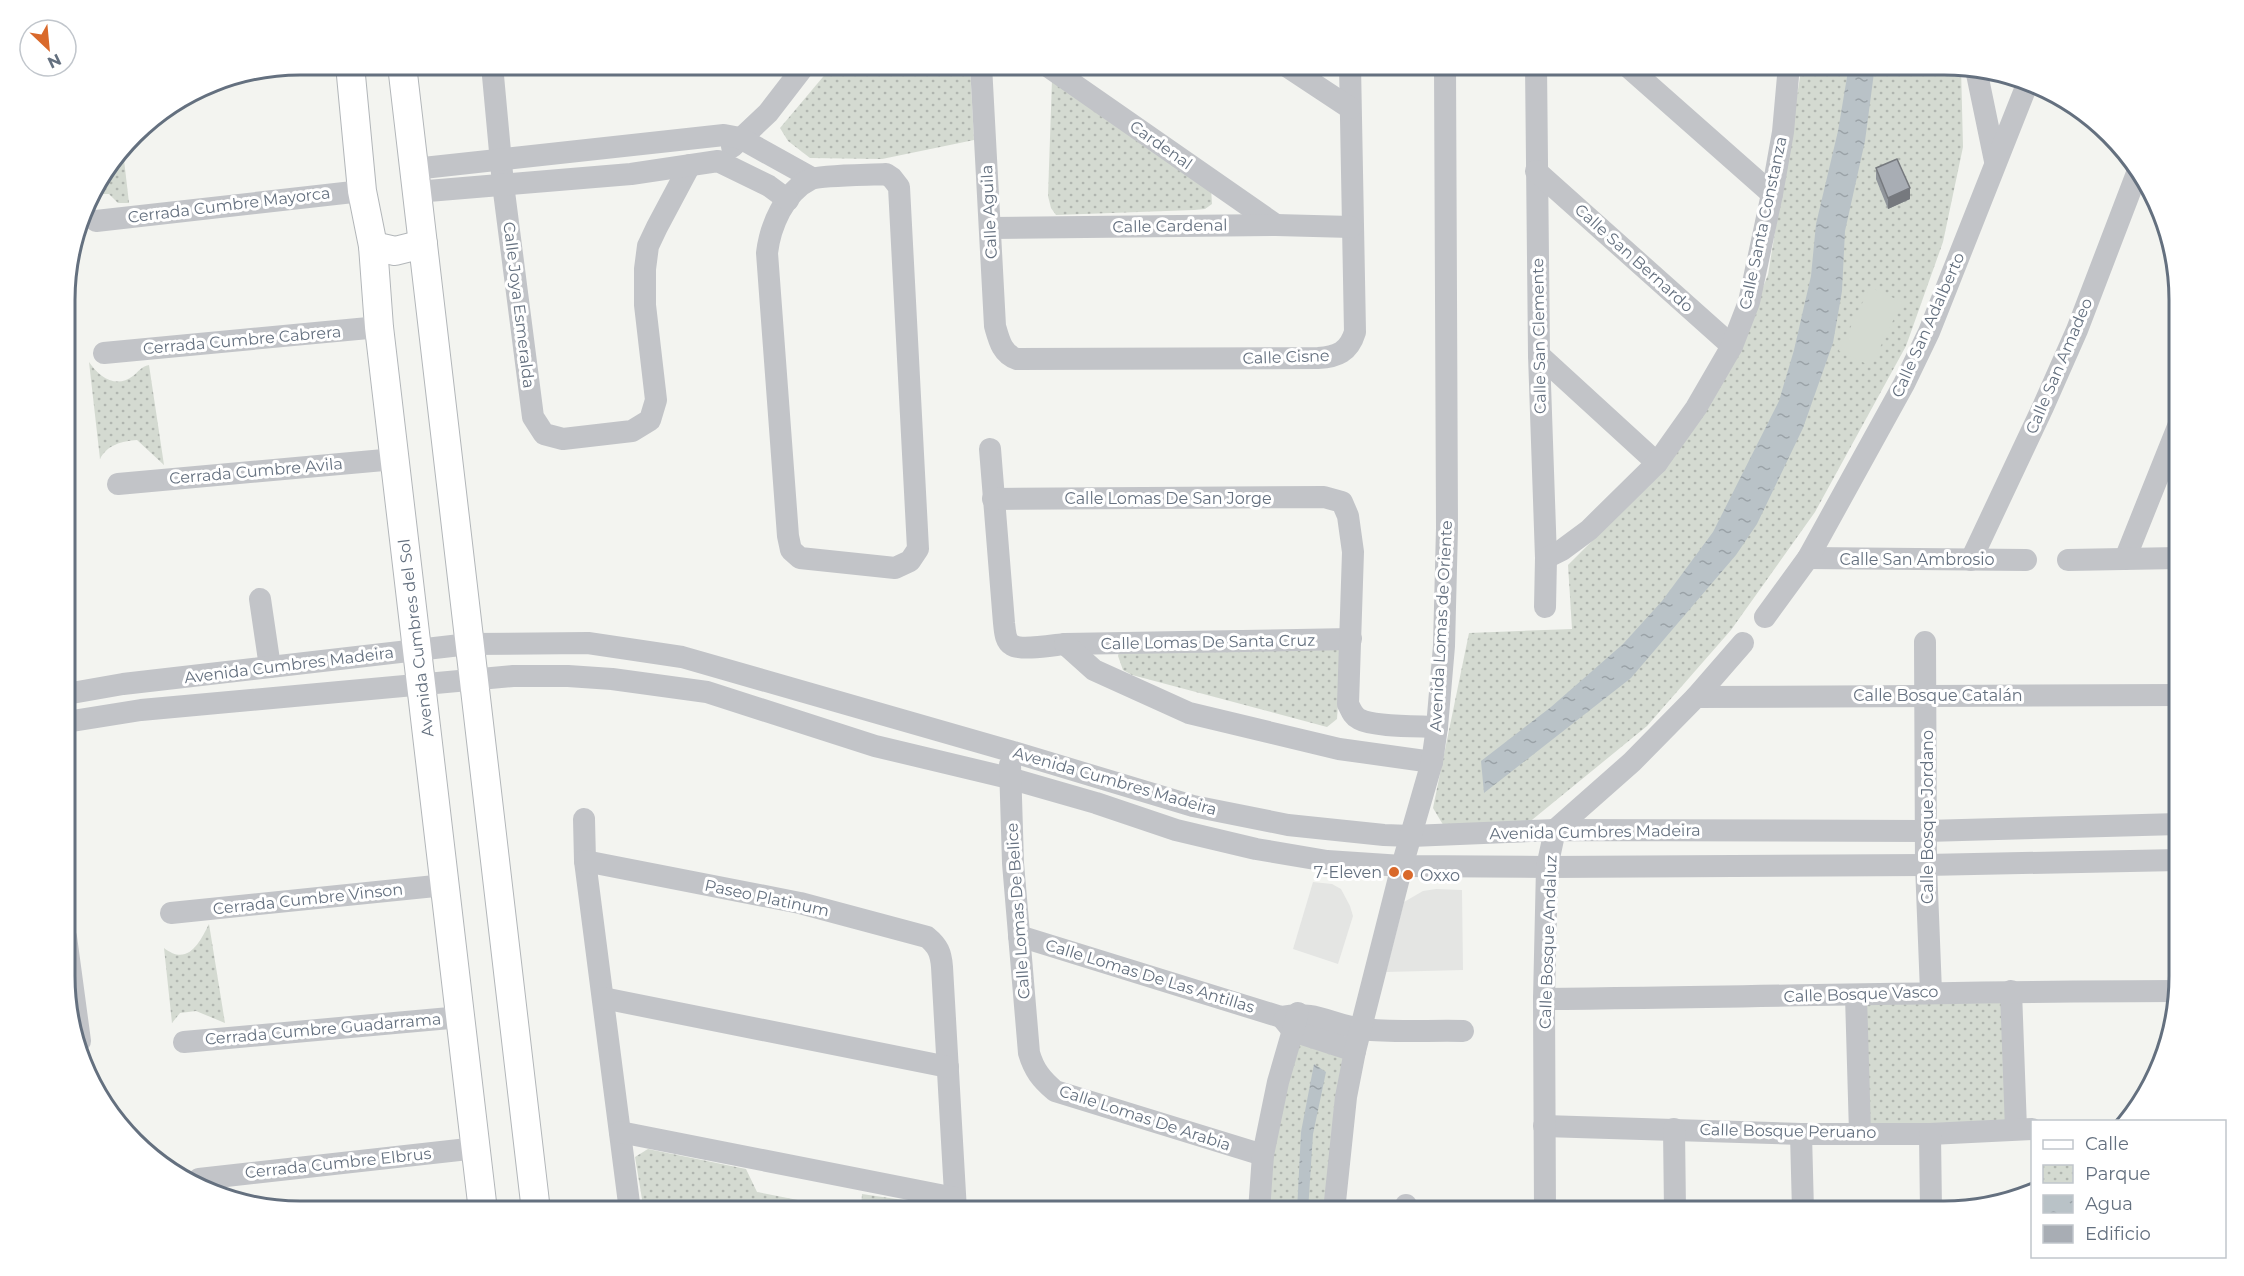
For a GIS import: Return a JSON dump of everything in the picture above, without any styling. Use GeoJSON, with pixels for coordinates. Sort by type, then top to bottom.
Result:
{"type":"FeatureCollection","features":[{"type":"Feature","properties":{"kind":"main road","name":"Avenida Cumbres del Sol"},"geometry":{"type":"LineString","coordinates":[[351,75],[362,191],[373,246],[395,459],[482,1201]]}},
{"type":"Feature","properties":{"kind":"main road"},"geometry":{"type":"LineString","coordinates":[[403,75],[535,1201]]}},
{"type":"Feature","properties":{"kind":"main road"},"geometry":{"type":"LineString","coordinates":[[373,246],[395,251],[423,244]]}},
{"type":"Feature","properties":{"kind":"street","name":"Calle Joya Esmeralda"},"geometry":{"type":"LineString","coordinates":[[493,75],[503,184],[533,417],[544,434],[563,440],[632,431],[650,420],[656,400],[645,305],[645,269],[648,246],[690,165]]}},
{"type":"Feature","properties":{"kind":"street"},"geometry":{"type":"LineString","coordinates":[[718,161],[768,113],[797,75]]}},
{"type":"Feature","properties":{"kind":"street","name":"Calle Aguila"},"geometry":{"type":"LineString","coordinates":[[982,75],[995,326],[1000,344],[1009,356]]}},
{"type":"Feature","properties":{"kind":"street","name":"Cardenal"},"geometry":{"type":"LineString","coordinates":[[1062,75],[1276,225]]}},
{"type":"Feature","properties":{"kind":"street"},"geometry":{"type":"LineString","coordinates":[[1301,75],[1350,108]]}},
{"type":"Feature","properties":{"kind":"street","name":"Calle Cisne"},"geometry":{"type":"LineString","coordinates":[[1009,356],[1017,359],[1334,357],[1345,350],[1352,342],[1355,332],[1351,227],[1350,75]]}},
{"type":"Feature","properties":{"kind":"street","name":"Avenida Lomas de Oriente"},"geometry":{"type":"LineString","coordinates":[[1335,1201],[1346,1097],[1355,1051],[1402,867],[1432,762],[1437,727],[1444,646],[1448,528],[1445,75]]}},
{"type":"Feature","properties":{"kind":"street","name":"Calle San Clemente"},"geometry":{"type":"LineString","coordinates":[[1536,75],[1539,355],[1546,558],[1545,607]]}},
{"type":"Feature","properties":{"kind":"street"},"geometry":{"type":"LineString","coordinates":[[1638,75],[1772,194]]}},
{"type":"Feature","properties":{"kind":"street","name":"Calle Santa Constanza"},"geometry":{"type":"LineString","coordinates":[[1546,558],[1589,530],[1657,462],[1695,408],[1732,346],[1749,302],[1772,194],[1783,132],[1788,75]]}},
{"type":"Feature","properties":{"kind":"street"},"geometry":{"type":"LineString","coordinates":[[1979,78],[1995,161]]}},
{"type":"Feature","properties":{"kind":"street","name":"Calle San Adalberto"},"geometry":{"type":"LineString","coordinates":[[1765,617],[1808,558],[1904,384],[1929,332],[2025,90]]}},
{"type":"Feature","properties":{"kind":"street"},"geometry":{"type":"LineString","coordinates":[[415,181],[501,159],[724,135],[740,138],[812,178]]}},
{"type":"Feature","properties":{"kind":"street"},"geometry":{"type":"LineString","coordinates":[[415,181],[503,184],[631,174],[718,161],[769,186],[788,200]]}},
{"type":"Feature","properties":{"kind":"street","name":"Calle San Bernardo"},"geometry":{"type":"LineString","coordinates":[[1536,171],[1732,346]]}},
{"type":"Feature","properties":{"kind":"street"},"geometry":{"type":"LineString","coordinates":[[886,174],[899,187],[918,549],[910,561],[895,568],[800,558],[790,550],[767,253],[769,236],[775,218],[788,200],[800,186],[812,178],[886,174]]}},
{"type":"Feature","properties":{"kind":"street","name":"Calle San Amadeo"},"geometry":{"type":"LineString","coordinates":[[1971,560],[2077,330],[2134,180]]}},
{"type":"Feature","properties":{"kind":"street","name":"Cerrada Cumbre Mayorca"},"geometry":{"type":"LineString","coordinates":[[96,220],[362,191]]}},
{"type":"Feature","properties":{"kind":"street","name":"Calle Cardenal"},"geometry":{"type":"LineString","coordinates":[[990,228],[1276,225],[1351,227]]}},
{"type":"Feature","properties":{"kind":"street","name":"Cerrada Cumbre Cabrera"},"geometry":{"type":"LineString","coordinates":[[104,353],[380,327]]}},
{"type":"Feature","properties":{"kind":"street"},"geometry":{"type":"LineString","coordinates":[[1539,355],[1657,462]]}},
{"type":"Feature","properties":{"kind":"street"},"geometry":{"type":"LineString","coordinates":[[990,449],[993,499]]}},
{"type":"Feature","properties":{"kind":"street"},"geometry":{"type":"LineString","coordinates":[[2125,559],[2169,449]]}},
{"type":"Feature","properties":{"kind":"street","name":"Cerrada Cumbre Avila"},"geometry":{"type":"LineString","coordinates":[[118,484],[395,459]]}},
{"type":"Feature","properties":{"kind":"street","name":"Calle Lomas De San Jorge"},"geometry":{"type":"LineString","coordinates":[[993,499],[1324,497],[1342,502],[1348,516],[1353,552],[1351,639]]}},
{"type":"Feature","properties":{"kind":"street","name":"Calle Lomas De Santa Cruz"},"geometry":{"type":"LineString","coordinates":[[993,499],[1004,623],[1006,637],[1012,645],[1020,647],[1065,644],[1351,639]]}},
{"type":"Feature","properties":{"kind":"street","name":"Calle San Ambrosio"},"geometry":{"type":"LineString","coordinates":[[1808,558],[2026,560]]}},
{"type":"Feature","properties":{"kind":"street"},"geometry":{"type":"LineString","coordinates":[[2068,560],[2169,558]]}},
{"type":"Feature","properties":{"kind":"street"},"geometry":{"type":"LineString","coordinates":[[260,599],[270,667]]}},
{"type":"Feature","properties":{"kind":"street"},"geometry":{"type":"LineString","coordinates":[[1351,639],[1348,704],[1352,714],[1360,721],[1437,727]]}},
{"type":"Feature","properties":{"kind":"street","name":"Calle Bosque Jordano"},"geometry":{"type":"LineString","coordinates":[[1925,642],[1926,865],[1931,992]]}},
{"type":"Feature","properties":{"kind":"street","name":"Avenida Cumbres Madeira"},"geometry":{"type":"LineString","coordinates":[[75,692],[123,684],[469,644],[588,643],[682,657],[1193,806],[1288,825],[1412,836],[1555,830],[1926,831],[2169,824]]}},
{"type":"Feature","properties":{"kind":"street"},"geometry":{"type":"LineString","coordinates":[[1555,830],[1632,762],[1696,697],[1743,643]]}},
{"type":"Feature","properties":{"kind":"street","name":"Calle Lomas De Santa Cruz"},"geometry":{"type":"LineString","coordinates":[[1065,644],[1094,669],[1189,713],[1339,749],[1432,762]]}},
{"type":"Feature","properties":{"kind":"street","name":"Avenida Cumbres Madeira"},"geometry":{"type":"LineString","coordinates":[[75,721],[124,713],[513,676],[568,676],[622,680],[707,692],[875,746],[1009,778],[1096,802],[1176,830],[1256,849],[1327,861],[1402,867],[1547,867],[1926,865],[2169,860]]}},
{"type":"Feature","properties":{"kind":"street"},"geometry":{"type":"LineString","coordinates":[[123,684],[124,713]]}},
{"type":"Feature","properties":{"kind":"street","name":"Calle Bosque Catalán"},"geometry":{"type":"LineString","coordinates":[[1696,697],[2169,694]]}},
{"type":"Feature","properties":{"kind":"street","name":"Calle Lomas De Belice"},"geometry":{"type":"LineString","coordinates":[[1010,751],[1009,778],[1019,936],[1029,1053],[1034,1069]]}},
{"type":"Feature","properties":{"kind":"street"},"geometry":{"type":"LineString","coordinates":[[584,819],[585,861],[629,1201]]}},
{"type":"Feature","properties":{"kind":"street","name":"Calle Bosque Andaluz"},"geometry":{"type":"LineString","coordinates":[[1545,1201],[1544,999],[1547,867],[1555,830]]}},
{"type":"Feature","properties":{"kind":"street","name":"Paseo Platinum"},"geometry":{"type":"LineString","coordinates":[[585,861],[800,903],[927,937],[940,953],[948,1066]]}},
{"type":"Feature","properties":{"kind":"street","name":"Cerrada Cumbre Vinson"},"geometry":{"type":"LineString","coordinates":[[171,913],[445,885]]}},
{"type":"Feature","properties":{"kind":"street","name":"Calle Lomas De Las Antillas"},"geometry":{"type":"LineString","coordinates":[[1019,936],[1291,1020],[1355,1051]]}},
{"type":"Feature","properties":{"kind":"street"},"geometry":{"type":"LineString","coordinates":[[2011,991],[2024,1129]]}},
{"type":"Feature","properties":{"kind":"street","name":"Calle Bosque Vasco"},"geometry":{"type":"LineString","coordinates":[[1544,999],[1856,996],[1931,992],[2169,991]]}},
{"type":"Feature","properties":{"kind":"street"},"geometry":{"type":"LineString","coordinates":[[1856,996],[1860,1133]]}},
{"type":"Feature","properties":{"kind":"street"},"geometry":{"type":"LineString","coordinates":[[603,998],[948,1066],[955,1201]]}},
{"type":"Feature","properties":{"kind":"street","name":"Calle Lomas De Las Antillas"},"geometry":{"type":"LineString","coordinates":[[1291,1020],[1317,1016],[1361,1029],[1463,1030]]}},
{"type":"Feature","properties":{"kind":"street","name":"Cerrada Cumbre Guadarrama"},"geometry":{"type":"LineString","coordinates":[[184,1042],[461,1017]]}},
{"type":"Feature","properties":{"kind":"street"},"geometry":{"type":"LineString","coordinates":[[1260,1201],[1263,1155],[1291,1020]]}},
{"type":"Feature","properties":{"kind":"street","name":"Calle Lomas De Arabia"},"geometry":{"type":"LineString","coordinates":[[1034,1069],[1042,1080],[1055,1091],[1263,1155]]}},
{"type":"Feature","properties":{"kind":"street","name":"Calle Bosque Peruano"},"geometry":{"type":"LineString","coordinates":[[1544,1126],[1801,1134],[1930,1134],[2024,1129]]}},
{"type":"Feature","properties":{"kind":"street"},"geometry":{"type":"LineString","coordinates":[[1674,1129],[1675,1201]]}},
{"type":"Feature","properties":{"kind":"street"},"geometry":{"type":"LineString","coordinates":[[620,1132],[941,1201]]}},
{"type":"Feature","properties":{"kind":"street"},"geometry":{"type":"LineString","coordinates":[[1801,1134],[1803,1201]]}},
{"type":"Feature","properties":{"kind":"street"},"geometry":{"type":"LineString","coordinates":[[1930,1134],[1931,1201]]}},
{"type":"Feature","properties":{"kind":"street","name":"Cerrada Cumbre Elbrus"},"geometry":{"type":"LineString","coordinates":[[202,1179],[477,1148]]}},
{"type":"Feature","properties":{"kind":"shaded area","name":"7-Eleven"},"geometry":{"type":"Polygon","coordinates":[[[1313,882],[1332,884],[1341,889],[1350,906],[1353,916],[1338,964],[1293,949],[1313,882]]]}},
{"type":"Feature","properties":{"kind":"shaded area","name":"Oxxo"},"geometry":{"type":"Polygon","coordinates":[[[1462,890],[1463,970],[1386,972],[1404,902],[1423,891],[1462,890]]]}},
{"type":"Feature","properties":{"kind":"green space"},"geometry":{"type":"Polygon","coordinates":[[[825,75],[971,75],[974,140],[882,159],[810,158],[788,141],[780,128],[825,75]]]}},
{"type":"Feature","properties":{"kind":"green space"},"geometry":{"type":"Polygon","coordinates":[[[1800,75],[1961,75],[1963,147],[1943,242],[1906,346],[1815,512],[1731,630],[1647,726],[1527,824],[1445,828],[1433,808],[1469,633],[1572,629],[1568,565],[1665,468],[1728,369],[1768,275],[1800,75]]]}},
{"type":"Feature","properties":{"kind":"green space"},"geometry":{"type":"Polygon","coordinates":[[[1052,80],[1211,188],[1212,204],[1205,209],[1194,210],[1056,215],[1051,208],[1048,196],[1052,80]]]}},
{"type":"Feature","properties":{"kind":"green space"},"geometry":{"type":"Polygon","coordinates":[[[124,160],[129,203],[118,203],[109,194],[102,194],[124,160]]]}},
{"type":"Feature","properties":{"kind":"green space"},"geometry":{"type":"Polygon","coordinates":[[[1870,287],[1902,302],[1871,366],[1839,351],[1870,287]]]}},
{"type":"Feature","properties":{"kind":"green space"},"geometry":{"type":"Polygon","coordinates":[[[89,362],[108,380],[114,381],[127,380],[149,365],[164,465],[137,440],[115,445],[107,450],[100,459],[89,362]]]}},
{"type":"Feature","properties":{"kind":"green space"},"geometry":{"type":"Polygon","coordinates":[[[1121,643],[1342,646],[1337,719],[1327,727],[1132,675],[1123,670],[1118,656],[1121,643]]]}},
{"type":"Feature","properties":{"kind":"green space"},"geometry":{"type":"Polygon","coordinates":[[[209,924],[225,1023],[196,1011],[180,1013],[172,1023],[164,948],[172,953],[186,954],[197,945],[209,924]]]}},
{"type":"Feature","properties":{"kind":"green space"},"geometry":{"type":"Polygon","coordinates":[[[2011,991],[2016,1129],[1860,1133],[1856,996],[2011,991]]]}},
{"type":"Feature","properties":{"kind":"green space"},"geometry":{"type":"Polygon","coordinates":[[[1293,1031],[1355,1051],[1335,1201],[1261,1201],[1293,1031]]]}},
{"type":"Feature","properties":{"kind":"green space"},"geometry":{"type":"Polygon","coordinates":[[[648,1149],[746,1169],[757,1192],[803,1201],[642,1201],[635,1157],[648,1149]]]}},
{"type":"Feature","properties":{"kind":"green space"},"geometry":{"type":"Polygon","coordinates":[[[862,1194],[910,1201],[862,1201],[862,1194]]]}},
{"type":"Feature","properties":{"kind":"water"},"geometry":{"type":"Polygon","coordinates":[[[1847,75],[1874,75],[1865,141],[1845,231],[1842,291],[1833,343],[1803,428],[1757,524],[1736,555],[1631,678],[1484,793],[1481,761],[1551,707],[1623,644],[1662,601],[1713,532],[1779,401],[1794,350],[1811,276],[1816,224],[1838,131],[1847,75]]]}},
{"type":"Feature","properties":{"kind":"water"},"geometry":{"type":"Polygon","coordinates":[[[1314,1064],[1326,1072],[1313,1134],[1309,1201],[1298,1201],[1301,1132],[1314,1064]]]}},
{"type":"Feature","properties":{"kind":"building"},"geometry":{"type":"Polygon","coordinates":[[[1897,159],[1910,188],[1888,198],[1876,168],[1897,159]]]}},
{"type":"Feature","properties":{"kind":"place","name":"7-Eleven"},"geometry":{"type":"Point","coordinates":[1394,872]}},
{"type":"Feature","properties":{"kind":"place","name":"Oxxo"},"geometry":{"type":"Point","coordinates":[1408,875]}}]}
